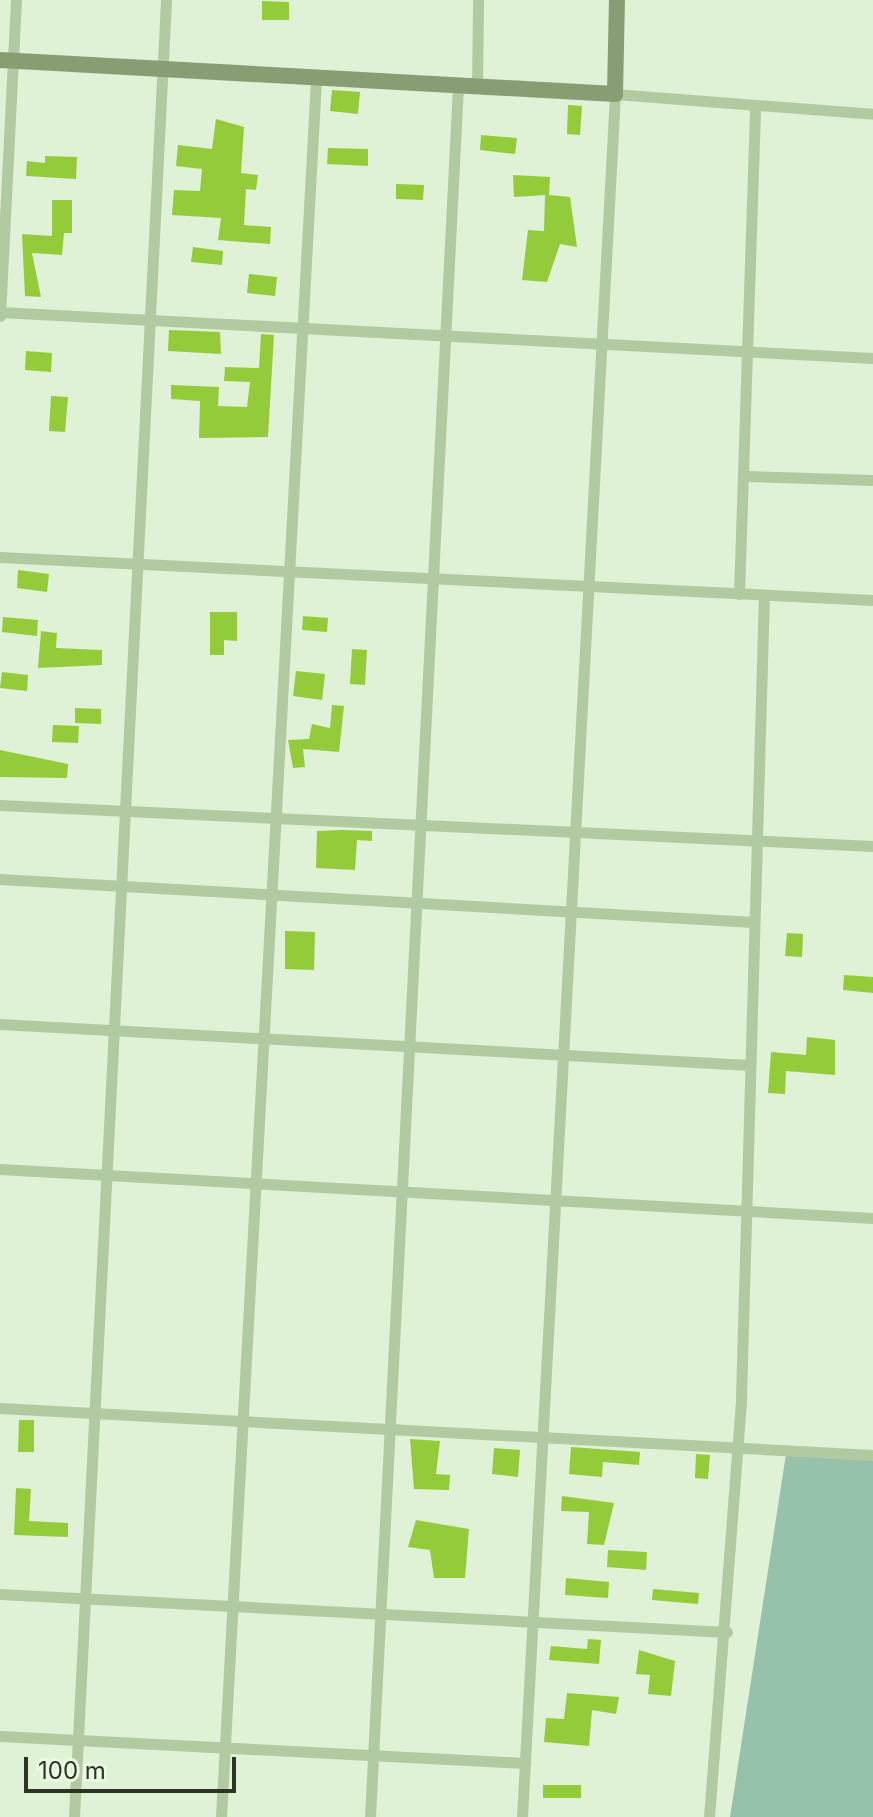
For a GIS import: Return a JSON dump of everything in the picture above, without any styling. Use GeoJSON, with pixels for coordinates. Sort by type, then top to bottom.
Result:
{"type":"FeatureCollection","features":[{"type":"Feature","properties":{"kind":"street"},"geometry":{"type":"LineString","coordinates":[[16,0],[6,61],[0,314],[873,358]]}},
{"type":"Feature","properties":{"kind":"street"},"geometry":{"type":"LineString","coordinates":[[74,1817],[166,0]]}},
{"type":"Feature","properties":{"kind":"street"},"geometry":{"type":"LineString","coordinates":[[477,87],[478,0]]}},
{"type":"Feature","properties":{"kind":"street"},"geometry":{"type":"LineString","coordinates":[[522,1817],[563,1055],[567,911],[602,344],[617,0]]}},
{"type":"Feature","properties":{"kind":"street"},"geometry":{"type":"LineString","coordinates":[[6,61],[615,94],[873,114]]}},
{"type":"Feature","properties":{"kind":"street"},"geometry":{"type":"LineString","coordinates":[[221,1817],[316,78]]}},
{"type":"Feature","properties":{"kind":"street"},"geometry":{"type":"LineString","coordinates":[[370,1817],[458,86]]}},
{"type":"Feature","properties":{"kind":"street"},"geometry":{"type":"LineString","coordinates":[[739,594],[751,352],[755,105]]}},
{"type":"Feature","properties":{"kind":"street"},"geometry":{"type":"LineString","coordinates":[[746,476],[873,480]]}},
{"type":"Feature","properties":{"kind":"street"},"geometry":{"type":"LineString","coordinates":[[0,557],[873,600]]}},
{"type":"Feature","properties":{"kind":"street"},"geometry":{"type":"LineString","coordinates":[[709,1817],[727,1632],[738,1447],[764,595]]}},
{"type":"Feature","properties":{"kind":"street"},"geometry":{"type":"LineString","coordinates":[[0,805],[873,846]]}},
{"type":"Feature","properties":{"kind":"street"},"geometry":{"type":"LineString","coordinates":[[0,879],[754,922]]}},
{"type":"Feature","properties":{"kind":"street"},"geometry":{"type":"LineString","coordinates":[[0,1024],[749,1065]]}},
{"type":"Feature","properties":{"kind":"street"},"geometry":{"type":"LineString","coordinates":[[0,1169],[873,1218]]}},
{"type":"Feature","properties":{"kind":"street"},"geometry":{"type":"LineString","coordinates":[[0,1408],[873,1455]]}},
{"type":"Feature","properties":{"kind":"street"},"geometry":{"type":"LineString","coordinates":[[0,1594],[727,1632]]}},
{"type":"Feature","properties":{"kind":"street"},"geometry":{"type":"LineString","coordinates":[[0,1736],[525,1763]]}},
{"type":"Feature","properties":{"kind":"green space"},"geometry":{"type":"Polygon","coordinates":[[[786,1454],[873,1459],[873,1817],[730,1817],[786,1454]]]}},
{"type":"Feature","properties":{"kind":"building"},"geometry":{"type":"Polygon","coordinates":[[[262,1],[289,2],[289,20],[262,20],[262,1]]]}},
{"type":"Feature","properties":{"kind":"building"},"geometry":{"type":"Polygon","coordinates":[[[332,90],[360,92],[358,114],[330,111],[332,90]]]}},
{"type":"Feature","properties":{"kind":"building"},"geometry":{"type":"Polygon","coordinates":[[[568,105],[582,106],[580,135],[567,134],[568,105]]]}},
{"type":"Feature","properties":{"kind":"building"},"geometry":{"type":"Polygon","coordinates":[[[216,119],[244,127],[241,173],[258,175],[256,190],[246,189],[244,225],[271,227],[270,244],[218,240],[221,218],[172,215],[174,190],[200,191],[202,169],[176,166],[178,145],[212,149],[216,119]]]}},
{"type":"Feature","properties":{"kind":"building"},"geometry":{"type":"Polygon","coordinates":[[[481,135],[517,138],[515,154],[480,150],[481,135]]]}},
{"type":"Feature","properties":{"kind":"building"},"geometry":{"type":"Polygon","coordinates":[[[328,148],[368,149],[368,166],[327,164],[328,148]]]}},
{"type":"Feature","properties":{"kind":"building"},"geometry":{"type":"Polygon","coordinates":[[[45,156],[77,157],[76,179],[26,176],[27,161],[45,163],[45,156]]]}},
{"type":"Feature","properties":{"kind":"building"},"geometry":{"type":"Polygon","coordinates":[[[513,175],[550,177],[549,195],[570,197],[577,247],[560,244],[547,282],[522,280],[528,230],[544,231],[545,195],[514,197],[513,175]]]}},
{"type":"Feature","properties":{"kind":"building"},"geometry":{"type":"Polygon","coordinates":[[[396,184],[424,185],[423,200],[396,199],[396,184]]]}},
{"type":"Feature","properties":{"kind":"building"},"geometry":{"type":"Polygon","coordinates":[[[52,200],[72,200],[72,233],[64,233],[62,255],[32,253],[41,297],[25,296],[22,234],[52,236],[52,200]]]}},
{"type":"Feature","properties":{"kind":"building"},"geometry":{"type":"Polygon","coordinates":[[[193,247],[223,251],[222,265],[191,262],[193,247]]]}},
{"type":"Feature","properties":{"kind":"building"},"geometry":{"type":"Polygon","coordinates":[[[249,274],[277,277],[275,296],[247,293],[249,274]]]}},
{"type":"Feature","properties":{"kind":"building"},"geometry":{"type":"Polygon","coordinates":[[[169,330],[220,332],[221,354],[168,351],[169,330]]]}},
{"type":"Feature","properties":{"kind":"building"},"geometry":{"type":"Polygon","coordinates":[[[261,334],[274,335],[268,437],[199,438],[200,401],[171,399],[171,385],[219,387],[218,406],[247,407],[250,382],[224,381],[225,367],[259,368],[261,334]]]}},
{"type":"Feature","properties":{"kind":"building"},"geometry":{"type":"Polygon","coordinates":[[[26,351],[52,353],[51,372],[25,370],[26,351]]]}},
{"type":"Feature","properties":{"kind":"building"},"geometry":{"type":"Polygon","coordinates":[[[51,396],[68,397],[65,432],[49,431],[51,396]]]}},
{"type":"Feature","properties":{"kind":"building"},"geometry":{"type":"Polygon","coordinates":[[[18,570],[49,574],[47,592],[17,588],[18,570]]]}},
{"type":"Feature","properties":{"kind":"building"},"geometry":{"type":"Polygon","coordinates":[[[210,612],[237,612],[237,641],[224,640],[224,655],[210,655],[210,612]]]}},
{"type":"Feature","properties":{"kind":"building"},"geometry":{"type":"Polygon","coordinates":[[[303,616],[328,618],[327,632],[302,630],[303,616]]]}},
{"type":"Feature","properties":{"kind":"building"},"geometry":{"type":"Polygon","coordinates":[[[3,617],[38,620],[37,636],[2,632],[3,617]]]}},
{"type":"Feature","properties":{"kind":"building"},"geometry":{"type":"Polygon","coordinates":[[[41,631],[57,633],[56,648],[102,650],[102,665],[38,668],[41,631]]]}},
{"type":"Feature","properties":{"kind":"building"},"geometry":{"type":"Polygon","coordinates":[[[352,649],[367,650],[365,685],[350,684],[352,649]]]}},
{"type":"Feature","properties":{"kind":"building"},"geometry":{"type":"Polygon","coordinates":[[[296,671],[325,674],[322,700],[293,696],[296,671]]]}},
{"type":"Feature","properties":{"kind":"building"},"geometry":{"type":"Polygon","coordinates":[[[2,672],[28,675],[27,691],[0,688],[2,672]]]}},
{"type":"Feature","properties":{"kind":"building"},"geometry":{"type":"Polygon","coordinates":[[[332,705],[344,706],[339,752],[303,749],[305,767],[293,768],[288,740],[309,739],[312,724],[330,728],[332,705]]]}},
{"type":"Feature","properties":{"kind":"building"},"geometry":{"type":"Polygon","coordinates":[[[75,708],[101,709],[101,724],[75,723],[75,708]]]}},
{"type":"Feature","properties":{"kind":"building"},"geometry":{"type":"Polygon","coordinates":[[[53,725],[79,726],[78,743],[52,742],[53,725]]]}},
{"type":"Feature","properties":{"kind":"building"},"geometry":{"type":"Polygon","coordinates":[[[0,750],[68,764],[67,778],[0,777],[0,750]]]}},
{"type":"Feature","properties":{"kind":"building"},"geometry":{"type":"Polygon","coordinates":[[[317,831],[372,831],[372,841],[357,840],[355,870],[316,868],[317,831]]]}},
{"type":"Feature","properties":{"kind":"building"},"geometry":{"type":"Polygon","coordinates":[[[285,931],[315,932],[314,970],[285,969],[285,931]]]}},
{"type":"Feature","properties":{"kind":"building"},"geometry":{"type":"Polygon","coordinates":[[[787,933],[803,934],[802,957],[785,956],[787,933]]]}},
{"type":"Feature","properties":{"kind":"building"},"geometry":{"type":"Polygon","coordinates":[[[844,975],[873,977],[873,993],[843,990],[844,975]]]}},
{"type":"Feature","properties":{"kind":"building"},"geometry":{"type":"Polygon","coordinates":[[[807,1037],[835,1040],[835,1075],[786,1071],[785,1094],[768,1093],[771,1052],[806,1055],[807,1037]]]}},
{"type":"Feature","properties":{"kind":"building"},"geometry":{"type":"Polygon","coordinates":[[[19,1420],[34,1420],[34,1452],[18,1452],[19,1420]]]}},
{"type":"Feature","properties":{"kind":"building"},"geometry":{"type":"Polygon","coordinates":[[[410,1439],[440,1441],[436,1474],[450,1475],[449,1490],[414,1489],[410,1439]]]}},
{"type":"Feature","properties":{"kind":"building"},"geometry":{"type":"Polygon","coordinates":[[[571,1447],[640,1452],[639,1465],[603,1462],[602,1477],[569,1474],[571,1447]]]}},
{"type":"Feature","properties":{"kind":"building"},"geometry":{"type":"Polygon","coordinates":[[[494,1448],[520,1450],[518,1477],[492,1474],[494,1448]]]}},
{"type":"Feature","properties":{"kind":"building"},"geometry":{"type":"Polygon","coordinates":[[[696,1454],[710,1455],[708,1479],[695,1478],[696,1454]]]}},
{"type":"Feature","properties":{"kind":"building"},"geometry":{"type":"Polygon","coordinates":[[[16,1488],[31,1489],[29,1521],[68,1523],[68,1537],[14,1535],[16,1488]]]}},
{"type":"Feature","properties":{"kind":"building"},"geometry":{"type":"Polygon","coordinates":[[[562,1496],[614,1503],[604,1545],[587,1544],[589,1512],[561,1511],[562,1496]]]}},
{"type":"Feature","properties":{"kind":"building"},"geometry":{"type":"Polygon","coordinates":[[[416,1520],[469,1529],[465,1578],[434,1578],[430,1550],[408,1547],[416,1520]]]}},
{"type":"Feature","properties":{"kind":"building"},"geometry":{"type":"Polygon","coordinates":[[[608,1550],[647,1552],[646,1570],[607,1567],[608,1550]]]}},
{"type":"Feature","properties":{"kind":"building"},"geometry":{"type":"Polygon","coordinates":[[[566,1578],[609,1582],[608,1598],[565,1595],[566,1578]]]}},
{"type":"Feature","properties":{"kind":"building"},"geometry":{"type":"Polygon","coordinates":[[[653,1589],[699,1593],[698,1604],[652,1600],[653,1589]]]}},
{"type":"Feature","properties":{"kind":"building"},"geometry":{"type":"Polygon","coordinates":[[[588,1639],[601,1640],[599,1664],[549,1660],[551,1646],[587,1649],[588,1639]]]}},
{"type":"Feature","properties":{"kind":"building"},"geometry":{"type":"Polygon","coordinates":[[[639,1650],[675,1661],[671,1696],[648,1694],[650,1675],[636,1674],[639,1650]]]}},
{"type":"Feature","properties":{"kind":"building"},"geometry":{"type":"Polygon","coordinates":[[[567,1693],[619,1697],[616,1714],[592,1710],[589,1746],[544,1742],[546,1718],[564,1719],[567,1693]]]}},
{"type":"Feature","properties":{"kind":"building"},"geometry":{"type":"Polygon","coordinates":[[[543,1785],[581,1785],[581,1798],[543,1798],[543,1785]]]}}]}
